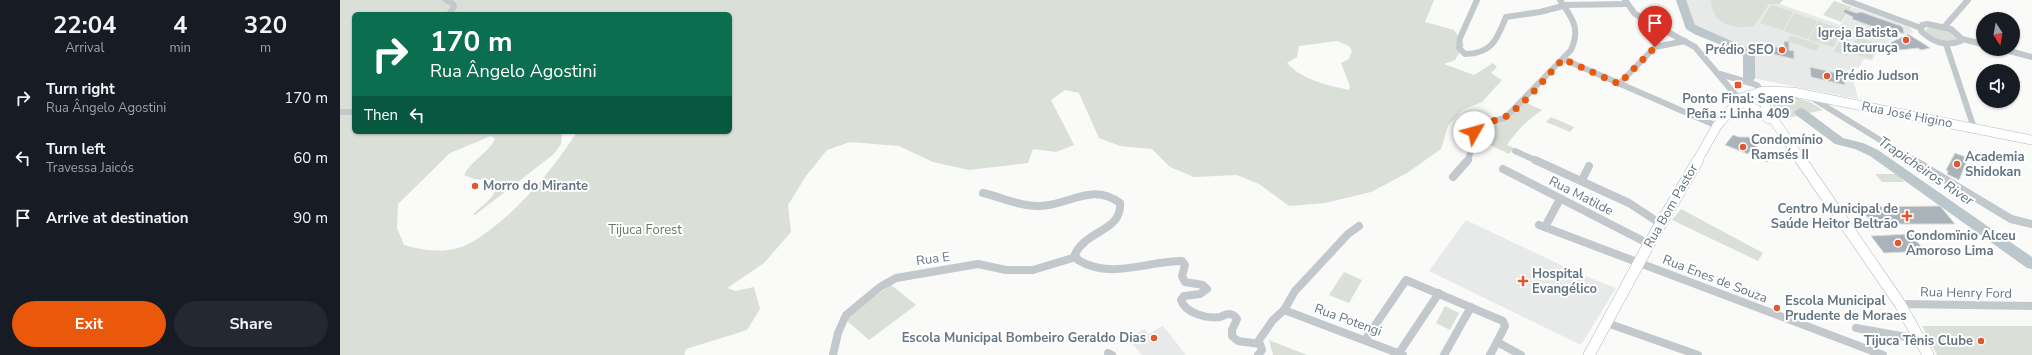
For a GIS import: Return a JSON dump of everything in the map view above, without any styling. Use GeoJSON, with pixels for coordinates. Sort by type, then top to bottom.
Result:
{"type":"FeatureCollection","features":[{"type":"Feature","properties":{"kind":"street"},"geometry":{"type":"LineString","coordinates":[[446,0],[453,4],[454,7],[450,12]]}},
{"type":"Feature","properties":{"kind":"street"},"geometry":{"type":"LineString","coordinates":[[1478,0],[1460,38],[1459,48],[1465,54],[1482,53],[1495,43],[1506,17],[1540,12],[1563,6],[1626,2],[1635,14],[1685,41],[1698,50],[1718,73],[1737,101],[1754,108],[1779,126]]}},
{"type":"Feature","properties":{"kind":"street"},"geometry":{"type":"LineString","coordinates":[[1453,177],[1464,166],[1472,151],[1474,132],[1478,125],[1505,118],[1563,59],[1575,42],[1576,32],[1574,22],[1560,0]]}},
{"type":"Feature","properties":{"kind":"street"},"geometry":{"type":"LineString","coordinates":[[1844,0],[1921,28],[1921,31],[1927,37],[1946,44],[1957,43],[1962,39]]}},
{"type":"Feature","properties":{"kind":"street"},"geometry":{"type":"LineString","coordinates":[[1945,26],[1968,0]]}},
{"type":"Feature","properties":{"kind":"street"},"geometry":{"type":"LineString","coordinates":[[1921,28],[1927,24],[1945,26],[1956,32],[1962,39],[1976,42]]}},
{"type":"Feature","properties":{"kind":"street"},"geometry":{"type":"LineString","coordinates":[[1619,84],[1655,47],[1685,41]]}},
{"type":"Feature","properties":{"kind":"street"},"geometry":{"type":"LineString","coordinates":[[1946,44],[1974,128]]}},
{"type":"Feature","properties":{"kind":"street"},"geometry":{"type":"LineString","coordinates":[[2020,54],[2032,57]]}},
{"type":"Feature","properties":{"kind":"street"},"geometry":{"type":"LineString","coordinates":[[1563,59],[1717,126]]}},
{"type":"Feature","properties":{"kind":"street"},"geometry":{"type":"LineString","coordinates":[[1718,73],[1758,86],[1766,110],[1779,126]]}},
{"type":"Feature","properties":{"kind":"street"},"geometry":{"type":"LineString","coordinates":[[1737,101],[1760,92],[1781,91]]}},
{"type":"Feature","properties":{"kind":"street"},"geometry":{"type":"LineString","coordinates":[[1781,91],[1774,93],[1769,98],[1771,112],[1900,304],[1928,355]]}},
{"type":"Feature","properties":{"kind":"street","name":"Rua José Higino"},"geometry":{"type":"LineString","coordinates":[[1781,91],[1804,94],[2032,140]]}},
{"type":"Feature","properties":{"kind":"street"},"geometry":{"type":"LineString","coordinates":[[1804,94],[1822,103],[2002,214],[2011,219],[2032,224]]}},
{"type":"Feature","properties":{"kind":"street","name":"Rua Bom Pastor"},"geometry":{"type":"LineString","coordinates":[[1589,355],[1638,263],[1717,126],[1737,101]]}},
{"type":"Feature","properties":{"kind":"street"},"geometry":{"type":"LineString","coordinates":[[340,112],[352,112]]}},
{"type":"Feature","properties":{"kind":"street"},"geometry":{"type":"LineString","coordinates":[[1515,150],[1629,203],[1661,224]]}},
{"type":"Feature","properties":{"kind":"street"},"geometry":{"type":"LineString","coordinates":[[1582,180],[1589,166]]}},
{"type":"Feature","properties":{"kind":"street","name":"Rua Matilde"},"geometry":{"type":"LineString","coordinates":[[1503,170],[1649,244]]}},
{"type":"Feature","properties":{"kind":"street"},"geometry":{"type":"LineString","coordinates":[[983,193],[1038,206],[1084,195],[1109,195],[1115,198],[1120,203],[1119,216],[1113,224],[1087,237],[1077,250],[1076,258],[1082,263],[1102,269],[1125,268],[1168,261],[1182,261],[1185,265],[1182,276],[1185,282],[1203,285],[1207,290],[1198,295],[1184,296],[1181,300],[1183,306],[1191,311],[1216,317],[1228,313],[1232,314],[1237,319],[1232,333],[1235,339],[1244,343],[1260,344],[1262,350],[1258,355]]}},
{"type":"Feature","properties":{"kind":"street","name":"Rua Enes de Souza"},"geometry":{"type":"LineString","coordinates":[[1560,199],[1542,226],[1883,355]]}},
{"type":"Feature","properties":{"kind":"street"},"geometry":{"type":"LineString","coordinates":[[1257,343],[1273,320],[1284,310],[1295,291],[1348,234],[1359,226]]}},
{"type":"Feature","properties":{"kind":"street","name":"Rua E"},"geometry":{"type":"LineString","coordinates":[[833,355],[838,333],[846,315],[880,287],[896,278],[978,264],[1006,270],[1033,270],[1076,258]]}},
{"type":"Feature","properties":{"kind":"street"},"geometry":{"type":"LineString","coordinates":[[1366,340],[1403,282],[1406,280],[1472,307],[1506,324],[1490,355]]}},
{"type":"Feature","properties":{"kind":"street"},"geometry":{"type":"LineString","coordinates":[[1401,354],[1439,293]]}},
{"type":"Feature","properties":{"kind":"street","name":"Rua Henry Ford"},"geometry":{"type":"LineString","coordinates":[[1900,304],[2032,306]]}},
{"type":"Feature","properties":{"kind":"street"},"geometry":{"type":"LineString","coordinates":[[1444,355],[1472,307]]}},
{"type":"Feature","properties":{"kind":"street","name":"Rua Potengi"},"geometry":{"type":"LineString","coordinates":[[1284,310],[1401,354]]}},
{"type":"Feature","properties":{"kind":"street"},"geometry":{"type":"LineString","coordinates":[[1607,323],[1698,355]]}},
{"type":"Feature","properties":{"kind":"street"},"geometry":{"type":"LineString","coordinates":[[1856,328],[1918,339]]}},
{"type":"Feature","properties":{"kind":"street"},"geometry":{"type":"LineString","coordinates":[[1497,342],[1521,355]]}},
{"type":"Feature","properties":{"kind":"shaded area"},"geometry":{"type":"Polygon","coordinates":[[[1682,0],[1783,0],[1780,4],[1840,25],[1853,7],[1909,27],[1914,33],[1895,35],[1885,45],[1880,46],[1872,61],[1864,59],[1859,67],[1851,70],[1858,99],[1752,78],[1752,57],[1746,50],[1696,30],[1689,23],[1682,0]]]}},
{"type":"Feature","properties":{"kind":"shaded area","name":"Hospital Evangélico"},"geometry":{"type":"Polygon","coordinates":[[[1466,220],[1578,273],[1616,288],[1581,345],[1429,271],[1466,220]]]}},
{"type":"Feature","properties":{"kind":"shaded area","name":"Escola Municipal Bombeiro Geraldo Dias"},"geometry":{"type":"Polygon","coordinates":[[[1163,326],[1186,355],[1142,355],[1132,343],[1138,341],[1135,334],[1145,329],[1148,334],[1163,326]]]}},
{"type":"Feature","properties":{"kind":"green space","name":"Tijuca Forest"},"geometry":{"type":"Polygon","coordinates":[[[340,0],[1434,0],[1425,22],[1454,30],[1464,45],[1455,60],[1444,64],[1474,75],[1493,63],[1497,67],[1491,73],[1502,80],[1482,102],[1462,110],[1448,126],[1441,149],[1407,173],[1371,192],[1325,203],[1289,206],[1259,184],[1237,175],[1194,177],[1170,167],[1152,149],[1120,146],[1099,138],[1079,93],[1065,90],[1051,100],[1074,145],[1056,152],[1033,149],[1028,163],[969,170],[933,162],[899,146],[850,142],[827,150],[806,176],[788,205],[791,232],[764,263],[727,288],[736,291],[754,287],[760,309],[747,330],[686,349],[684,355],[340,355],[340,0]],[[1337,41],[1299,46],[1297,57],[1287,63],[1300,74],[1308,78],[1323,84],[1349,90],[1350,86],[1341,63],[1349,59],[1352,51],[1349,46],[1337,41]]]}},
{"type":"Feature","properties":{"kind":"green space"},"geometry":{"type":"Polygon","coordinates":[[[1711,0],[1783,0],[1779,4],[1769,4],[1754,26],[1739,27],[1725,24],[1720,20],[1715,15],[1711,0]]]}},
{"type":"Feature","properties":{"kind":"green space"},"geometry":{"type":"Polygon","coordinates":[[[1834,1],[1852,7],[1841,22],[1823,15],[1834,1]]]}},
{"type":"Feature","properties":{"kind":"green space"},"geometry":{"type":"Polygon","coordinates":[[[1771,5],[1793,12],[1783,30],[1760,23],[1771,5]]]}},
{"type":"Feature","properties":{"kind":"green space"},"geometry":{"type":"Polygon","coordinates":[[[1794,13],[1817,21],[1808,39],[1784,31],[1794,13]]]}},
{"type":"Feature","properties":{"kind":"green space"},"geometry":{"type":"Polygon","coordinates":[[[1818,21],[1842,29],[1833,47],[1809,40],[1818,21]]]}},
{"type":"Feature","properties":{"kind":"green space"},"geometry":{"type":"Polygon","coordinates":[[[1929,27],[1948,29],[1957,37],[1957,39],[1944,41],[1935,39],[1925,30],[1929,27]]]}},
{"type":"Feature","properties":{"kind":"green space"},"geometry":{"type":"Polygon","coordinates":[[[1791,35],[1820,45],[1816,51],[1787,41],[1791,35]]]}},
{"type":"Feature","properties":{"kind":"green space"},"geometry":{"type":"Polygon","coordinates":[[[1857,37],[1878,44],[1871,59],[1849,52],[1847,56],[1834,51],[1840,41],[1852,46],[1857,37]]]}},
{"type":"Feature","properties":{"kind":"green space"},"geometry":{"type":"Polygon","coordinates":[[[1790,96],[1810,102],[1823,110],[1783,119],[1773,106],[1773,101],[1779,97],[1790,96]]]}},
{"type":"Feature","properties":{"kind":"green space"},"geometry":{"type":"Polygon","coordinates":[[[1524,102],[1542,110],[1514,135],[1507,145],[1514,148],[1509,154],[1475,138],[1478,125],[1503,120],[1524,102]]]}},
{"type":"Feature","properties":{"kind":"green space"},"geometry":{"type":"Polygon","coordinates":[[[1551,117],[1574,127],[1570,132],[1546,122],[1551,117]]]}},
{"type":"Feature","properties":{"kind":"green space"},"geometry":{"type":"Polygon","coordinates":[[[1875,174],[1898,174],[1904,182],[1882,182],[1875,174]]]}},
{"type":"Feature","properties":{"kind":"green space"},"geometry":{"type":"Polygon","coordinates":[[[1681,209],[1763,253],[1758,261],[1672,220],[1681,209]]]}},
{"type":"Feature","properties":{"kind":"green space"},"geometry":{"type":"Polygon","coordinates":[[[1344,272],[1362,280],[1349,303],[1329,295],[1344,272]]]}},
{"type":"Feature","properties":{"kind":"green space"},"geometry":{"type":"Polygon","coordinates":[[[891,285],[916,305],[869,340],[844,318],[891,285]]]}},
{"type":"Feature","properties":{"kind":"green space"},"geometry":{"type":"Polygon","coordinates":[[[1445,306],[1459,313],[1450,330],[1436,323],[1445,306]]]}},
{"type":"Feature","properties":{"kind":"green space","name":"Tijuca Tênis Clube"},"geometry":{"type":"Polygon","coordinates":[[[1922,326],[2032,326],[2032,355],[1937,355],[1922,326]]]}},
{"type":"Feature","properties":{"kind":"green space"},"geometry":{"type":"Polygon","coordinates":[[[1269,340],[1307,355],[1273,355],[1269,340]]]}},
{"type":"Feature","properties":{"kind":"building"},"geometry":{"type":"Polygon","coordinates":[[[1845,9],[1856,13],[1861,12],[1901,26],[1904,34],[1885,27],[1882,30],[1852,19],[1853,17],[1843,12],[1845,9]]]}},
{"type":"Feature","properties":{"kind":"building","name":"Igreja Batista Itacuruça"},"geometry":{"type":"Polygon","coordinates":[[[1908,34],[1930,48],[1921,50],[1918,48],[1900,50],[1890,43],[1908,34]]]}},
{"type":"Feature","properties":{"kind":"building","name":"Prédio SEO"},"geometry":{"type":"Polygon","coordinates":[[[1784,41],[1789,42],[1789,50],[1794,51],[1794,59],[1772,54],[1772,46],[1784,49],[1784,41]]]}},
{"type":"Feature","properties":{"kind":"building","name":"Prédio Judson"},"geometry":{"type":"Polygon","coordinates":[[[1810,67],[1840,74],[1843,76],[1845,85],[1811,77],[1810,67]]]}},
{"type":"Feature","properties":{"kind":"building","name":"Condomínio Ramsés II"},"geometry":{"type":"Polygon","coordinates":[[[1733,135],[1739,137],[1749,137],[1768,162],[1756,158],[1751,149],[1748,154],[1725,145],[1733,135]]]}},
{"type":"Feature","properties":{"kind":"building","name":"Academia Shidokan"},"geometry":{"type":"Polygon","coordinates":[[[1955,153],[1968,158],[1959,180],[1947,174],[1948,171],[1946,170],[1955,153]]]}},
{"type":"Feature","properties":{"kind":"building","name":"Centro Municipal de Saúde Heitor Beltrão"},"geometry":{"type":"Polygon","coordinates":[[[1940,206],[1955,224],[1873,224],[1859,207],[1940,206]]]}},
{"type":"Feature","properties":{"kind":"building","name":"Condomïnio Alceu Amoroso Lima"},"geometry":{"type":"Polygon","coordinates":[[[1911,234],[1925,251],[1884,253],[1871,236],[1911,234]]]}},
{"type":"Feature","properties":{"kind":"waterway","name":"Trapicheiros River"},"geometry":{"type":"LineString","coordinates":[[1681,0],[1690,27],[1698,32],[1746,51],[1749,57],[1749,78]]}},
{"type":"Feature","properties":{"kind":"waterway","name":"Trapicheiros River"},"geometry":{"type":"LineString","coordinates":[[1800,112],[1839,141],[1859,146],[1874,153],[2032,264]]}},
{"type":"Feature","properties":{"kind":"place","name":"Igreja Batista Itacuruça"},"geometry":{"type":"Point","coordinates":[1906,40]}},
{"type":"Feature","properties":{"kind":"place","name":"Prédio SEO"},"geometry":{"type":"Point","coordinates":[1782,50]}},
{"type":"Feature","properties":{"kind":"place","name":"Prédio Judson"},"geometry":{"type":"Point","coordinates":[1827,76]}},
{"type":"Feature","properties":{"kind":"place","name":"Ponto Final: Saens Peña :: Linha 409"},"geometry":{"type":"Point","coordinates":[1738,85]}},
{"type":"Feature","properties":{"kind":"place","name":"Condomínio Ramsés II"},"geometry":{"type":"Point","coordinates":[1743,147]}},
{"type":"Feature","properties":{"kind":"place","name":"Academia Shidokan"},"geometry":{"type":"Point","coordinates":[1957,164]}},
{"type":"Feature","properties":{"kind":"place","name":"Morro do Mirante"},"geometry":{"type":"Point","coordinates":[475,186]}},
{"type":"Feature","properties":{"kind":"place","name":"Centro Municipal de Saúde Heitor Beltrão"},"geometry":{"type":"Point","coordinates":[1907,216]}},
{"type":"Feature","properties":{"kind":"place","name":"Condomïnio Alceu Amoroso Lima"},"geometry":{"type":"Point","coordinates":[1898,243]}},
{"type":"Feature","properties":{"kind":"place","name":"Hospital Evangélico"},"geometry":{"type":"Point","coordinates":[1523,281]}},
{"type":"Feature","properties":{"kind":"place","name":"Escola Municipal Prudente de Moraes"},"geometry":{"type":"Point","coordinates":[1777,308]}},
{"type":"Feature","properties":{"kind":"place","name":"Escola Municipal Bombeiro Geraldo Dias"},"geometry":{"type":"Point","coordinates":[1154,338]}},
{"type":"Feature","properties":{"kind":"place","name":"Tijuca Tênis Clube"},"geometry":{"type":"Point","coordinates":[1981,341]}},
{"type":"Feature","properties":{"kind":"route"},"geometry":{"type":"LineString","coordinates":[[1474,132],[1480,123],[1505,118],[1563,59],[1619,84],[1655,47]]}}]}
